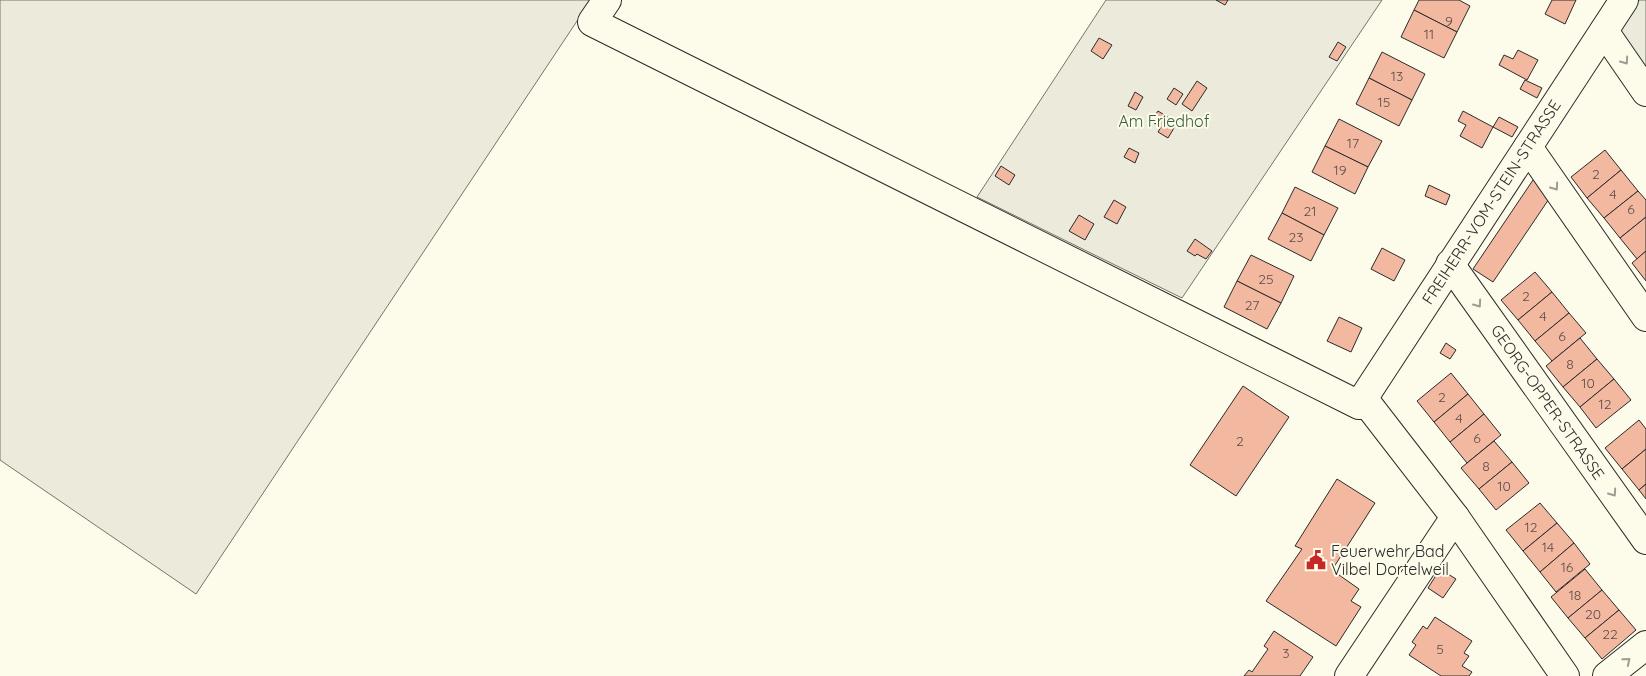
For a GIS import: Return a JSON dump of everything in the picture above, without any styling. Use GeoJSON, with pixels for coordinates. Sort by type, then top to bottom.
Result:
{"type":"FeatureCollection","features":[{"type":"Feature","properties":{"kind":"street"},"geometry":{"type":"LineString","coordinates":[[607,0],[592,22],[1361,401],[1454,517],[1565,676]]}},
{"type":"Feature","properties":{"kind":"street","name":"FREIHERR-VOM-STEIN-STRASSE"},"geometry":{"type":"LineString","coordinates":[[1361,401],[1624,0]]}},
{"type":"Feature","properties":{"kind":"street"},"geometry":{"type":"LineString","coordinates":[[1604,31],[1646,92]]}},
{"type":"Feature","properties":{"kind":"street"},"geometry":{"type":"LineString","coordinates":[[1528,147],[1646,317]]}},
{"type":"Feature","properties":{"kind":"street","name":"GEORG-OPPER-STRASSE"},"geometry":{"type":"LineString","coordinates":[[1450,264],[1646,540]]}},
{"type":"Feature","properties":{"kind":"street"},"geometry":{"type":"LineString","coordinates":[[1350,676],[1454,517]]}},
{"type":"Feature","properties":{"kind":"street"},"geometry":{"type":"LineString","coordinates":[[1607,676],[1646,645]]}},
{"type":"Feature","properties":{"kind":"green space"},"geometry":{"type":"Polygon","coordinates":[[[0,0],[591,0],[196,594],[0,460],[0,0]]]}},
{"type":"Feature","properties":{"kind":"green space","name":"Am Friedhof"},"geometry":{"type":"Polygon","coordinates":[[[1106,0],[1382,0],[1182,298],[977,197],[1106,0]]]}},
{"type":"Feature","properties":{"kind":"green space"},"geometry":{"type":"Polygon","coordinates":[[[1639,0],[1646,0],[1646,70],[1618,30],[1639,0]]]}},
{"type":"Feature","properties":{"kind":"building"},"geometry":{"type":"Polygon","coordinates":[[[1216,0],[1228,0],[1225,5],[1216,0]]]}},
{"type":"Feature","properties":{"kind":"building"},"geometry":{"type":"Polygon","coordinates":[[[1419,0],[1459,0],[1470,6],[1457,32],[1414,10],[1419,0]]]}},
{"type":"Feature","properties":{"kind":"building"},"geometry":{"type":"Polygon","coordinates":[[[1552,0],[1576,0],[1565,24],[1545,14],[1552,0]]]}},
{"type":"Feature","properties":{"kind":"building"},"geometry":{"type":"Polygon","coordinates":[[[1414,10],[1457,32],[1444,58],[1401,37],[1414,10]]]}},
{"type":"Feature","properties":{"kind":"building"},"geometry":{"type":"Polygon","coordinates":[[[1099,38],[1112,45],[1103,59],[1091,51],[1099,38]]]}},
{"type":"Feature","properties":{"kind":"building"},"geometry":{"type":"Polygon","coordinates":[[[1338,42],[1346,47],[1337,61],[1329,57],[1338,42]]]}},
{"type":"Feature","properties":{"kind":"building"},"geometry":{"type":"Polygon","coordinates":[[[1518,50],[1538,60],[1527,80],[1499,65],[1504,55],[1513,59],[1518,50]]]}},
{"type":"Feature","properties":{"kind":"building"},"geometry":{"type":"Polygon","coordinates":[[[1382,52],[1425,74],[1412,100],[1369,78],[1382,52]]]}},
{"type":"Feature","properties":{"kind":"building"},"geometry":{"type":"Polygon","coordinates":[[[1369,78],[1412,100],[1399,126],[1356,104],[1369,78]]]}},
{"type":"Feature","properties":{"kind":"building"},"geometry":{"type":"Polygon","coordinates":[[[1525,80],[1542,88],[1537,98],[1520,89],[1525,80]]]}},
{"type":"Feature","properties":{"kind":"building"},"geometry":{"type":"Polygon","coordinates":[[[1197,81],[1207,88],[1192,111],[1182,104],[1197,81]]]}},
{"type":"Feature","properties":{"kind":"building"},"geometry":{"type":"Polygon","coordinates":[[[1174,88],[1183,94],[1176,105],[1167,99],[1174,88]]]}},
{"type":"Feature","properties":{"kind":"building"},"geometry":{"type":"Polygon","coordinates":[[[1135,92],[1143,97],[1136,110],[1128,106],[1135,92]]]}},
{"type":"Feature","properties":{"kind":"building"},"geometry":{"type":"Polygon","coordinates":[[[1158,111],[1177,123],[1168,138],[1158,132],[1161,127],[1151,121],[1158,111]]]}},
{"type":"Feature","properties":{"kind":"building"},"geometry":{"type":"Polygon","coordinates":[[[1463,111],[1493,127],[1482,148],[1460,136],[1466,125],[1458,121],[1463,111]]]}},
{"type":"Feature","properties":{"kind":"building"},"geometry":{"type":"Polygon","coordinates":[[[1499,117],[1518,127],[1512,137],[1493,127],[1499,117]]]}},
{"type":"Feature","properties":{"kind":"building"},"geometry":{"type":"Polygon","coordinates":[[[1339,119],[1382,141],[1368,167],[1325,146],[1339,119]]]}},
{"type":"Feature","properties":{"kind":"building"},"geometry":{"type":"Polygon","coordinates":[[[1325,146],[1368,167],[1355,194],[1312,172],[1325,146]]]}},
{"type":"Feature","properties":{"kind":"building"},"geometry":{"type":"Polygon","coordinates":[[[1129,148],[1139,153],[1135,163],[1124,157],[1129,148]]]}},
{"type":"Feature","properties":{"kind":"building"},"geometry":{"type":"Polygon","coordinates":[[[1605,150],[1621,170],[1587,198],[1571,177],[1605,150]]]}},
{"type":"Feature","properties":{"kind":"building"},"geometry":{"type":"Polygon","coordinates":[[[1001,166],[1015,175],[1009,185],[995,176],[1001,166]]]}},
{"type":"Feature","properties":{"kind":"building"},"geometry":{"type":"Polygon","coordinates":[[[1621,170],[1638,191],[1604,218],[1587,198],[1621,170]]]}},
{"type":"Feature","properties":{"kind":"building"},"geometry":{"type":"Polygon","coordinates":[[[1533,180],[1553,193],[1493,282],[1473,269],[1533,180]]]}},
{"type":"Feature","properties":{"kind":"building"},"geometry":{"type":"Polygon","coordinates":[[[1429,185],[1450,195],[1446,205],[1425,196],[1429,185]]]}},
{"type":"Feature","properties":{"kind":"building"},"geometry":{"type":"Polygon","coordinates":[[[1295,187],[1338,208],[1324,235],[1282,213],[1295,187]]]}},
{"type":"Feature","properties":{"kind":"building"},"geometry":{"type":"Polygon","coordinates":[[[1638,191],[1646,200],[1646,217],[1620,238],[1604,218],[1638,191]]]}},
{"type":"Feature","properties":{"kind":"building"},"geometry":{"type":"Polygon","coordinates":[[[1114,200],[1126,207],[1117,224],[1104,217],[1114,200]]]}},
{"type":"Feature","properties":{"kind":"building"},"geometry":{"type":"Polygon","coordinates":[[[1282,213],[1324,235],[1311,261],[1268,239],[1282,213]]]}},
{"type":"Feature","properties":{"kind":"building"},"geometry":{"type":"Polygon","coordinates":[[[1079,215],[1094,224],[1085,240],[1069,231],[1079,215]]]}},
{"type":"Feature","properties":{"kind":"building"},"geometry":{"type":"Polygon","coordinates":[[[1646,217],[1646,251],[1637,259],[1620,238],[1646,217]]]}},
{"type":"Feature","properties":{"kind":"building"},"geometry":{"type":"Polygon","coordinates":[[[1195,239],[1212,251],[1206,259],[1197,254],[1195,256],[1187,251],[1195,239]]]}},
{"type":"Feature","properties":{"kind":"building"},"geometry":{"type":"Polygon","coordinates":[[[1382,248],[1405,260],[1394,281],[1371,269],[1382,248]]]}},
{"type":"Feature","properties":{"kind":"building"},"geometry":{"type":"Polygon","coordinates":[[[1646,251],[1646,281],[1632,263],[1646,251]]]}},
{"type":"Feature","properties":{"kind":"building"},"geometry":{"type":"Polygon","coordinates":[[[1251,255],[1294,276],[1281,303],[1237,281],[1251,255]]]}},
{"type":"Feature","properties":{"kind":"building"},"geometry":{"type":"Polygon","coordinates":[[[1535,272],[1552,292],[1518,320],[1501,300],[1535,272]]]}},
{"type":"Feature","properties":{"kind":"building"},"geometry":{"type":"Polygon","coordinates":[[[1237,281],[1281,303],[1267,329],[1224,307],[1237,281]]]}},
{"type":"Feature","properties":{"kind":"building"},"geometry":{"type":"Polygon","coordinates":[[[1552,292],[1569,313],[1535,341],[1518,320],[1552,292]]]}},
{"type":"Feature","properties":{"kind":"building"},"geometry":{"type":"Polygon","coordinates":[[[1569,313],[1586,333],[1552,361],[1535,341],[1569,313]]]}},
{"type":"Feature","properties":{"kind":"building"},"geometry":{"type":"Polygon","coordinates":[[[1339,317],[1362,328],[1351,352],[1327,341],[1339,317]]]}},
{"type":"Feature","properties":{"kind":"building"},"geometry":{"type":"Polygon","coordinates":[[[1580,338],[1597,359],[1563,387],[1546,366],[1580,338]]]}},
{"type":"Feature","properties":{"kind":"building"},"geometry":{"type":"Polygon","coordinates":[[[1446,343],[1456,350],[1450,359],[1440,353],[1446,343]]]}},
{"type":"Feature","properties":{"kind":"building"},"geometry":{"type":"Polygon","coordinates":[[[1597,359],[1614,379],[1580,407],[1563,387],[1597,359]]]}},
{"type":"Feature","properties":{"kind":"building"},"geometry":{"type":"Polygon","coordinates":[[[1451,373],[1468,394],[1434,422],[1417,401],[1451,373]]]}},
{"type":"Feature","properties":{"kind":"building"},"geometry":{"type":"Polygon","coordinates":[[[1614,379],[1631,400],[1596,428],[1580,407],[1614,379]]]}},
{"type":"Feature","properties":{"kind":"building"},"geometry":{"type":"Polygon","coordinates":[[[1243,386],[1289,417],[1236,496],[1190,465],[1243,386]]]}},
{"type":"Feature","properties":{"kind":"building"},"geometry":{"type":"Polygon","coordinates":[[[1468,394],[1484,414],[1450,442],[1434,422],[1468,394]]]}},
{"type":"Feature","properties":{"kind":"building"},"geometry":{"type":"Polygon","coordinates":[[[1484,414],[1501,435],[1467,463],[1450,442],[1484,414]]]}},
{"type":"Feature","properties":{"kind":"building"},"geometry":{"type":"Polygon","coordinates":[[[1639,420],[1646,429],[1646,449],[1622,469],[1605,448],[1639,420]]]}},
{"type":"Feature","properties":{"kind":"building"},"geometry":{"type":"Polygon","coordinates":[[[1494,441],[1512,462],[1479,489],[1461,468],[1494,441]]]}},
{"type":"Feature","properties":{"kind":"building"},"geometry":{"type":"Polygon","coordinates":[[[1646,449],[1646,484],[1639,490],[1622,469],[1646,449]]]}},
{"type":"Feature","properties":{"kind":"building"},"geometry":{"type":"Polygon","coordinates":[[[1512,462],[1529,483],[1496,510],[1479,489],[1512,462]]]}},
{"type":"Feature","properties":{"kind":"building","name":"Feuerwehr Bad Vilbel Dortelweil"},"geometry":{"type":"Polygon","coordinates":[[[1337,479],[1375,503],[1332,570],[1359,589],[1351,601],[1361,607],[1336,646],[1266,601],[1302,549],[1295,546],[1337,479]]]}},
{"type":"Feature","properties":{"kind":"building"},"geometry":{"type":"Polygon","coordinates":[[[1646,484],[1646,499],[1639,490],[1646,484]]]}},
{"type":"Feature","properties":{"kind":"building"},"geometry":{"type":"Polygon","coordinates":[[[1540,503],[1557,523],[1523,551],[1506,530],[1540,503]]]}},
{"type":"Feature","properties":{"kind":"building"},"geometry":{"type":"Polygon","coordinates":[[[1557,523],[1574,543],[1540,572],[1523,551],[1557,523]]]}},
{"type":"Feature","properties":{"kind":"building"},"geometry":{"type":"Polygon","coordinates":[[[1574,543],[1590,564],[1556,592],[1540,572],[1574,543]]]}},
{"type":"Feature","properties":{"kind":"building"},"geometry":{"type":"Polygon","coordinates":[[[1440,569],[1456,579],[1443,598],[1428,588],[1440,569]]]}},
{"type":"Feature","properties":{"kind":"building"},"geometry":{"type":"Polygon","coordinates":[[[1585,569],[1602,590],[1568,618],[1551,597],[1585,569]]]}},
{"type":"Feature","properties":{"kind":"building"},"geometry":{"type":"Polygon","coordinates":[[[1602,590],[1619,610],[1585,638],[1568,618],[1602,590]]]}},
{"type":"Feature","properties":{"kind":"building"},"geometry":{"type":"Polygon","coordinates":[[[1619,610],[1636,630],[1602,659],[1585,638],[1619,610]]]}},
{"type":"Feature","properties":{"kind":"building"},"geometry":{"type":"Polygon","coordinates":[[[1435,617],[1472,641],[1464,653],[1469,656],[1462,666],[1472,672],[1469,676],[1441,676],[1409,655],[1416,645],[1412,642],[1423,626],[1427,629],[1435,617]]]}},
{"type":"Feature","properties":{"kind":"building"},"geometry":{"type":"Polygon","coordinates":[[[1274,631],[1313,657],[1300,676],[1244,676],[1249,670],[1252,672],[1268,649],[1264,646],[1274,631]]]}},
{"type":"Feature","properties":{"kind":"place","name":"Feuerwehr Bad Vilbel Dortelweil"},"geometry":{"type":"Point","coordinates":[1316,560]}}]}
